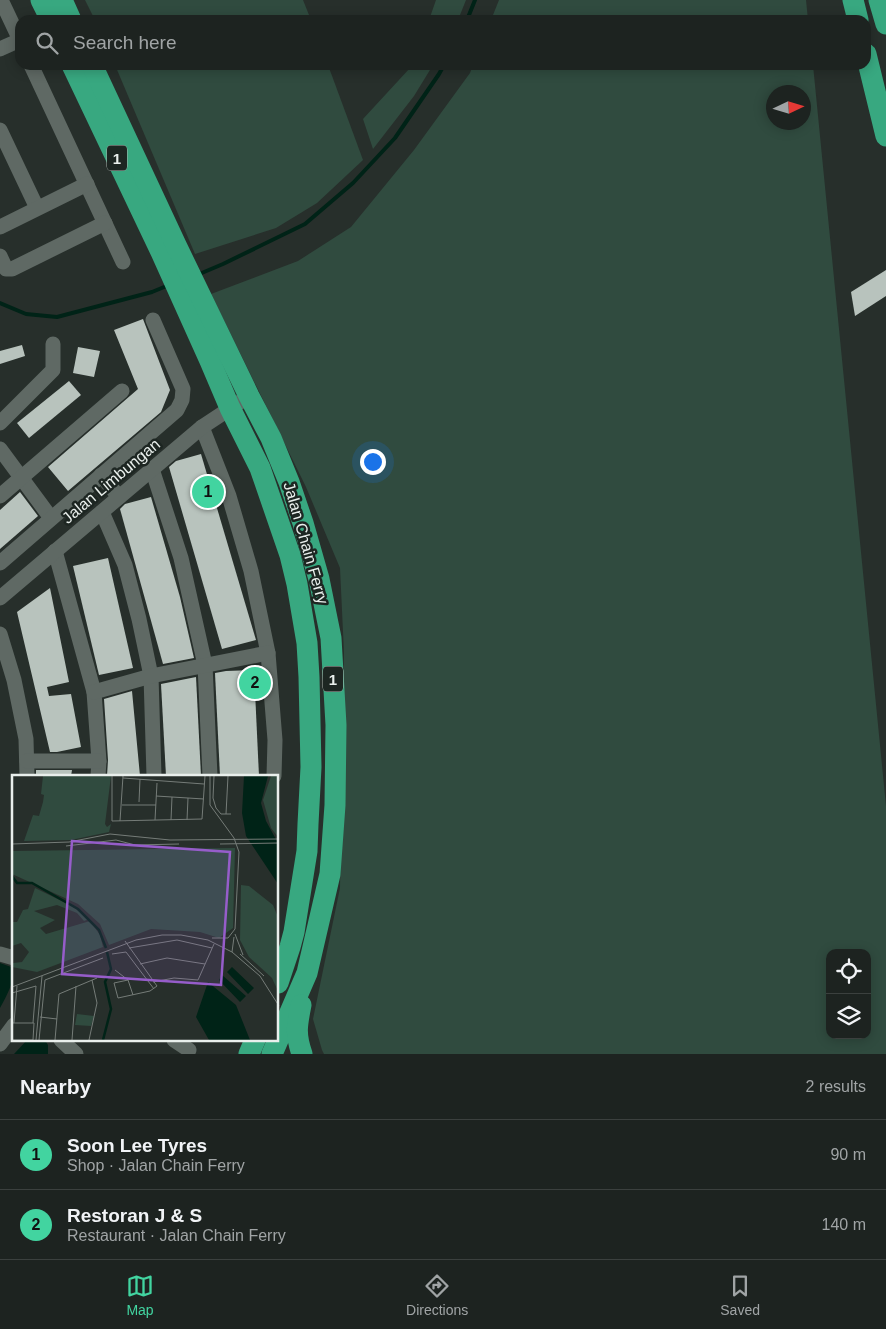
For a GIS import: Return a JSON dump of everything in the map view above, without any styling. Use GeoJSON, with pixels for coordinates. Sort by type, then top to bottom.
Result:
{"type":"FeatureCollection","features":[{"type":"Feature","properties":{"kind":"highway"},"geometry":{"type":"LineString","coordinates":[[41,0],[48,15]]}},
{"type":"Feature","properties":{"kind":"highway"},"geometry":{"type":"LineString","coordinates":[[62,0],[69,15]]}},
{"type":"Feature","properties":{"kind":"highway"},"geometry":{"type":"LineString","coordinates":[[853,0],[857,15]]}},
{"type":"Feature","properties":{"kind":"highway"},"geometry":{"type":"LineString","coordinates":[[879,0],[886,24]]}},
{"type":"Feature","properties":{"kind":"highway","name":"Jalan Chain Ferry"},"geometry":{"type":"LineString","coordinates":[[75,70],[169,249]]}},
{"type":"Feature","properties":{"kind":"highway","name":"Jalan Chain Ferry"},"geometry":{"type":"LineString","coordinates":[[94,70],[169,249],[219,356],[249,396],[271,438],[303,523],[319,579],[331,638],[336,725],[335,806],[330,874],[307,973],[279,1038]]}},
{"type":"Feature","properties":{"kind":"highway"},"geometry":{"type":"LineString","coordinates":[[870,70],[886,136]]}},
{"type":"Feature","properties":{"kind":"highway","name":"Jalan Chain Ferry"},"geometry":{"type":"LineString","coordinates":[[219,356],[230,408],[260,468],[290,555],[307,643],[311,767],[307,851],[294,932],[279,980]]}},
{"type":"Feature","properties":{"kind":"highway"},"geometry":{"type":"LineString","coordinates":[[302,1054],[297,1026],[307,973]]}},
{"type":"Feature","properties":{"kind":"highway"},"geometry":{"type":"LineString","coordinates":[[249,1054],[254,1042]]}},
{"type":"Feature","properties":{"kind":"highway","name":"Jalan Chain Ferry"},"geometry":{"type":"LineString","coordinates":[[272,1054],[277,1042]]}},
{"type":"Feature","properties":{"kind":"street"},"geometry":{"type":"LineString","coordinates":[[1,0],[15,29]]}},
{"type":"Feature","properties":{"kind":"street"},"geometry":{"type":"LineString","coordinates":[[0,49],[15,42]]}},
{"type":"Feature","properties":{"kind":"street"},"geometry":{"type":"LineString","coordinates":[[34,70],[123,262]]}},
{"type":"Feature","properties":{"kind":"street"},"geometry":{"type":"LineString","coordinates":[[0,130],[37,208]]}},
{"type":"Feature","properties":{"kind":"street"},"geometry":{"type":"LineString","coordinates":[[0,227],[87,184]]}},
{"type":"Feature","properties":{"kind":"street"},"geometry":{"type":"LineString","coordinates":[[0,256],[6,269],[12,270],[105,223]]}},
{"type":"Feature","properties":{"kind":"street","name":"Jalan Limbungan"},"geometry":{"type":"LineString","coordinates":[[0,563],[177,410],[182,400],[183,388],[153,320]]}},
{"type":"Feature","properties":{"kind":"street"},"geometry":{"type":"LineString","coordinates":[[0,423],[53,370],[53,344]]}},
{"type":"Feature","properties":{"kind":"street"},"geometry":{"type":"LineString","coordinates":[[0,496],[122,391]]}},
{"type":"Feature","properties":{"kind":"street","name":"Jalan Limbungan"},"geometry":{"type":"LineString","coordinates":[[0,598],[202,427],[249,396]]}},
{"type":"Feature","properties":{"kind":"street"},"geometry":{"type":"LineString","coordinates":[[202,427],[229,496],[252,571],[268,653],[275,740],[274,775]]}},
{"type":"Feature","properties":{"kind":"street","name":"Jalan Limbungan"},"geometry":{"type":"LineString","coordinates":[[0,449],[51,518]]}},
{"type":"Feature","properties":{"kind":"street"},"geometry":{"type":"LineString","coordinates":[[152,470],[181,558],[205,665],[210,775]]}},
{"type":"Feature","properties":{"kind":"street"},"geometry":{"type":"LineString","coordinates":[[101,475],[119,497]]}},
{"type":"Feature","properties":{"kind":"street"},"geometry":{"type":"LineString","coordinates":[[102,512],[125,565],[151,676],[154,775]]}},
{"type":"Feature","properties":{"kind":"street"},"geometry":{"type":"LineString","coordinates":[[55,551],[94,692],[99,761],[98,775]]}},
{"type":"Feature","properties":{"kind":"street"},"geometry":{"type":"LineString","coordinates":[[0,634],[14,680],[26,739],[27,775]]}},
{"type":"Feature","properties":{"kind":"street"},"geometry":{"type":"LineString","coordinates":[[94,692],[151,676],[268,653]]}},
{"type":"Feature","properties":{"kind":"street"},"geometry":{"type":"LineString","coordinates":[[27,761],[99,761]]}},
{"type":"Feature","properties":{"kind":"street"},"geometry":{"type":"LineString","coordinates":[[0,1044],[12,1028]]}},
{"type":"Feature","properties":{"kind":"street"},"geometry":{"type":"LineString","coordinates":[[63,1042],[76,1054]]}},
{"type":"Feature","properties":{"kind":"street"},"geometry":{"type":"LineString","coordinates":[[178,1042],[190,1048]]}},
{"type":"Feature","properties":{"kind":"shaded area"},"geometry":{"type":"Polygon","coordinates":[[[85,0],[303,0],[309,15],[92,15],[85,0]]]}},
{"type":"Feature","properties":{"kind":"shaded area"},"geometry":{"type":"Polygon","coordinates":[[[436,0],[466,0],[460,15],[431,15],[436,0]]]}},
{"type":"Feature","properties":{"kind":"shaded area"},"geometry":{"type":"Polygon","coordinates":[[[499,0],[806,0],[808,15],[493,15],[499,0]]]}},
{"type":"Feature","properties":{"kind":"shaded area"},"geometry":{"type":"Polygon","coordinates":[[[117,70],[330,70],[363,160],[317,203],[276,228],[195,254],[117,70]]]}},
{"type":"Feature","properties":{"kind":"shaded area"},"geometry":{"type":"Polygon","coordinates":[[[408,70],[430,70],[414,96],[373,149],[363,119],[408,70]]]}},
{"type":"Feature","properties":{"kind":"shaded area"},"geometry":{"type":"Polygon","coordinates":[[[471,70],[813,70],[886,806],[886,1054],[324,1054],[313,1019],[340,888],[344,653],[340,568],[306,487],[211,294],[298,261],[351,227],[414,150],[471,70]]]}},
{"type":"Feature","properties":{"kind":"shaded area"},"geometry":{"type":"Polygon","coordinates":[[[0,963],[12,967],[12,980],[8,994],[0,1008],[0,963]]]}},
{"type":"Feature","properties":{"kind":"shaded area"},"geometry":{"type":"Polygon","coordinates":[[[25,1042],[46,1042],[48,1045],[48,1054],[14,1054],[25,1042]]]}},
{"type":"Feature","properties":{"kind":"building"},"geometry":{"type":"Polygon","coordinates":[[[886,270],[886,296],[855,316],[851,292],[886,270]]]}},
{"type":"Feature","properties":{"kind":"building"},"geometry":{"type":"Polygon","coordinates":[[[143,319],[170,390],[161,412],[68,491],[48,467],[138,389],[114,330],[143,319]]]}},
{"type":"Feature","properties":{"kind":"building"},"geometry":{"type":"Polygon","coordinates":[[[22,345],[25,356],[0,364],[0,351],[22,345]]]}},
{"type":"Feature","properties":{"kind":"building"},"geometry":{"type":"Polygon","coordinates":[[[78,347],[100,351],[94,377],[73,373],[78,347]]]}},
{"type":"Feature","properties":{"kind":"building"},"geometry":{"type":"Polygon","coordinates":[[[69,381],[81,395],[29,438],[17,423],[69,381]]]}},
{"type":"Feature","properties":{"kind":"building"},"geometry":{"type":"Polygon","coordinates":[[[201,454],[256,640],[222,649],[169,467],[176,461],[201,454]]]}},
{"type":"Feature","properties":{"kind":"building"},"geometry":{"type":"Polygon","coordinates":[[[20,492],[38,516],[0,549],[0,510],[20,492]]]}},
{"type":"Feature","properties":{"kind":"building"},"geometry":{"type":"Polygon","coordinates":[[[151,497],[180,597],[194,658],[163,664],[120,509],[125,504],[151,497]]]}},
{"type":"Feature","properties":{"kind":"building"},"geometry":{"type":"Polygon","coordinates":[[[108,558],[133,668],[99,675],[73,566],[108,558]]]}},
{"type":"Feature","properties":{"kind":"building"},"geometry":{"type":"Polygon","coordinates":[[[50,588],[69,682],[47,687],[49,696],[71,694],[81,747],[57,752],[50,752],[17,612],[50,588]]]}},
{"type":"Feature","properties":{"kind":"building"},"geometry":{"type":"Polygon","coordinates":[[[254,670],[259,775],[220,775],[215,673],[254,670]]]}},
{"type":"Feature","properties":{"kind":"building"},"geometry":{"type":"Polygon","coordinates":[[[196,677],[201,775],[166,775],[161,684],[196,677]]]}},
{"type":"Feature","properties":{"kind":"building"},"geometry":{"type":"Polygon","coordinates":[[[132,691],[140,775],[107,775],[108,760],[104,699],[132,691]]]}},
{"type":"Feature","properties":{"kind":"building"},"geometry":{"type":"Polygon","coordinates":[[[36,770],[72,770],[71,775],[36,775],[36,770]]]}},
{"type":"Feature","properties":{"kind":"waterway"},"geometry":{"type":"LineString","coordinates":[[469,15],[475,0]]}},
{"type":"Feature","properties":{"kind":"waterway"},"geometry":{"type":"LineString","coordinates":[[197,275],[305,224],[353,183],[395,138],[441,70]]}},
{"type":"Feature","properties":{"kind":"waterway"},"geometry":{"type":"LineString","coordinates":[[0,303],[26,314],[57,317],[152,292],[169,285]]}},
{"type":"Feature","properties":{"kind":"place","name":"Soon Lee Tyres"},"geometry":{"type":"Point","coordinates":[208,492]}},
{"type":"Feature","properties":{"kind":"place","name":"Restoran J & S"},"geometry":{"type":"Point","coordinates":[255,683]}}]}
